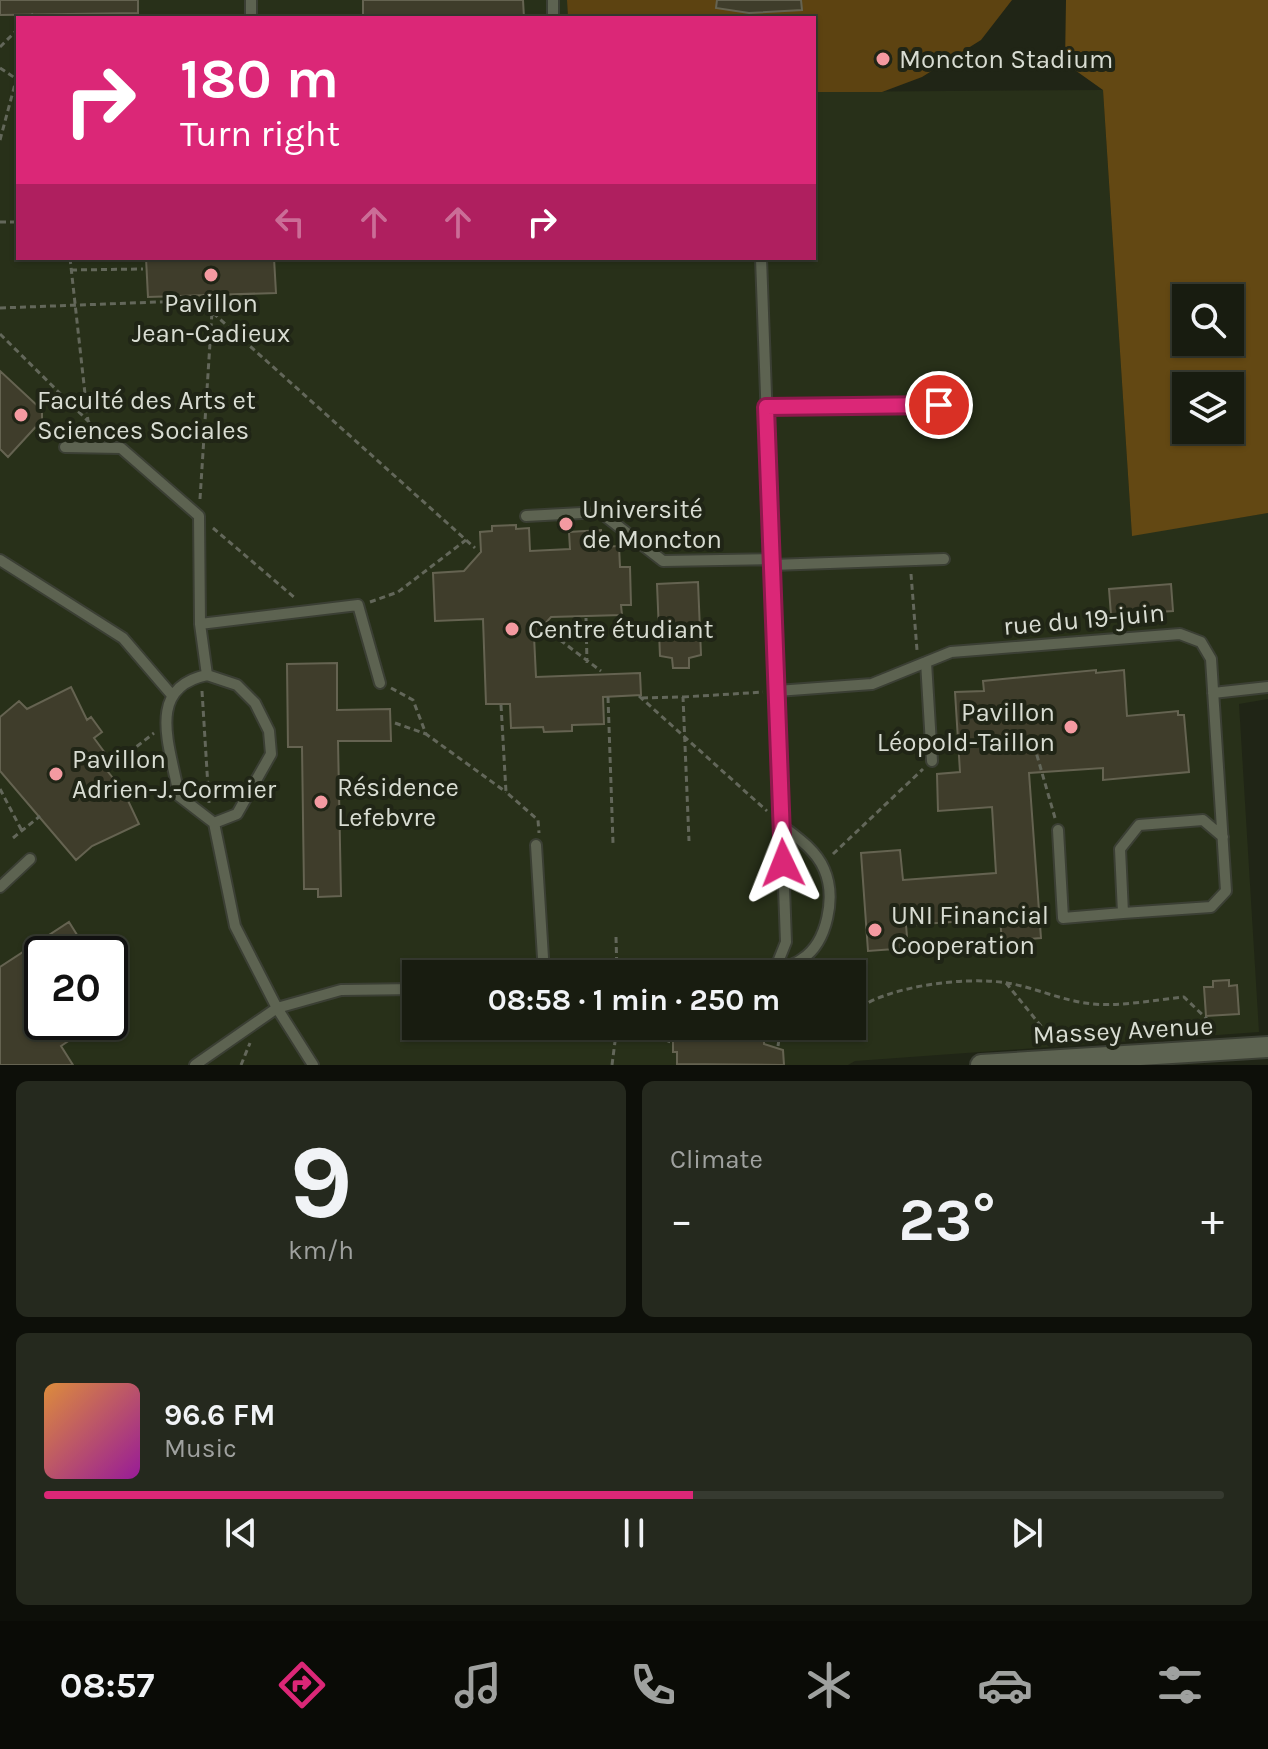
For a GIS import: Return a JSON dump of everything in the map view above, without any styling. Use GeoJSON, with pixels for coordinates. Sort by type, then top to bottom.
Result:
{"type":"FeatureCollection","features":[{"type":"Feature","properties":{"kind":"street","name":"Massey Avenue"},"geometry":{"type":"LineString","coordinates":[[981,1065],[1068,1058],[1091,1061],[1268,1047]]}},
{"type":"Feature","properties":{"kind":"lane"},"geometry":{"type":"LineString","coordinates":[[761,260],[786,946],[779,960]]}},
{"type":"Feature","properties":{"kind":"lane"},"geometry":{"type":"LineString","coordinates":[[766,407],[939,405]]}},
{"type":"Feature","properties":{"kind":"lane"},"geometry":{"type":"LineString","coordinates":[[65,447],[121,448],[199,516],[204,675]]}},
{"type":"Feature","properties":{"kind":"lane"},"geometry":{"type":"LineString","coordinates":[[526,516],[600,512],[663,561],[944,559]]}},
{"type":"Feature","properties":{"kind":"lane"},"geometry":{"type":"LineString","coordinates":[[0,560],[123,638],[171,694]]}},
{"type":"Feature","properties":{"kind":"lane"},"geometry":{"type":"LineString","coordinates":[[200,624],[358,605],[380,683]]}},
{"type":"Feature","properties":{"kind":"lane","name":"rue du 19-juin"},"geometry":{"type":"LineString","coordinates":[[777,691],[872,684],[951,652],[1180,634],[1201,642],[1211,659],[1226,891],[1211,907],[1063,918],[1058,830]]}},
{"type":"Feature","properties":{"kind":"lane"},"geometry":{"type":"LineString","coordinates":[[922,664],[932,761]]}},
{"type":"Feature","properties":{"kind":"lane"},"geometry":{"type":"LineString","coordinates":[[212,821],[237,814],[271,754],[269,731],[255,703],[237,685],[204,675],[185,679],[171,694],[167,723],[179,796],[212,821],[235,926],[277,1008],[313,1065]]}},
{"type":"Feature","properties":{"kind":"lane"},"geometry":{"type":"LineString","coordinates":[[1213,693],[1268,687]]}},
{"type":"Feature","properties":{"kind":"lane"},"geometry":{"type":"LineString","coordinates":[[1123,913],[1120,849],[1139,825],[1203,820],[1223,837]]}},
{"type":"Feature","properties":{"kind":"lane"},"geometry":{"type":"LineString","coordinates":[[781,825],[808,846],[822,865],[830,903],[822,935],[800,960]]}},
{"type":"Feature","properties":{"kind":"lane"},"geometry":{"type":"LineString","coordinates":[[538,845],[543,960]]}},
{"type":"Feature","properties":{"kind":"lane"},"geometry":{"type":"LineString","coordinates":[[0,887],[30,859]]}},
{"type":"Feature","properties":{"kind":"lane"},"geometry":{"type":"LineString","coordinates":[[195,1065],[277,1008],[341,990],[402,989]]}},
{"type":"Feature","properties":{"kind":"path"},"geometry":{"type":"LineString","coordinates":[[0,47],[16,31]]}},
{"type":"Feature","properties":{"kind":"path"},"geometry":{"type":"LineString","coordinates":[[0,140],[16,84]]}},
{"type":"Feature","properties":{"kind":"path"},"geometry":{"type":"LineString","coordinates":[[70,260],[88,421]]}},
{"type":"Feature","properties":{"kind":"path"},"geometry":{"type":"LineString","coordinates":[[71,270],[143,269]]}},
{"type":"Feature","properties":{"kind":"path"},"geometry":{"type":"LineString","coordinates":[[0,308],[213,298],[199,516],[310,611]]}},
{"type":"Feature","properties":{"kind":"path"},"geometry":{"type":"LineString","coordinates":[[212,312],[475,548]]}},
{"type":"Feature","properties":{"kind":"path"},"geometry":{"type":"LineString","coordinates":[[0,334],[88,421],[121,448]]}},
{"type":"Feature","properties":{"kind":"path"},"geometry":{"type":"LineString","coordinates":[[358,605],[398,592],[466,540]]}},
{"type":"Feature","properties":{"kind":"path"},"geometry":{"type":"LineString","coordinates":[[910,560],[922,664]]}},
{"type":"Feature","properties":{"kind":"path"},"geometry":{"type":"LineString","coordinates":[[586,618],[587,663]]}},
{"type":"Feature","properties":{"kind":"path"},"geometry":{"type":"LineString","coordinates":[[544,628],[601,671]]}},
{"type":"Feature","properties":{"kind":"path"},"geometry":{"type":"LineString","coordinates":[[204,675],[212,821]]}},
{"type":"Feature","properties":{"kind":"path"},"geometry":{"type":"LineString","coordinates":[[380,683],[413,700],[426,734]]}},
{"type":"Feature","properties":{"kind":"path"},"geometry":{"type":"LineString","coordinates":[[777,691],[640,697],[781,825]]}},
{"type":"Feature","properties":{"kind":"path"},"geometry":{"type":"LineString","coordinates":[[608,697],[613,843]]}},
{"type":"Feature","properties":{"kind":"path"},"geometry":{"type":"LineString","coordinates":[[683,697],[689,841]]}},
{"type":"Feature","properties":{"kind":"path"},"geometry":{"type":"LineString","coordinates":[[501,705],[506,792]]}},
{"type":"Feature","properties":{"kind":"path"},"geometry":{"type":"LineString","coordinates":[[113,765],[167,723]]}},
{"type":"Feature","properties":{"kind":"path"},"geometry":{"type":"LineString","coordinates":[[395,723],[426,734],[506,792],[538,820],[538,845]]}},
{"type":"Feature","properties":{"kind":"path"},"geometry":{"type":"LineString","coordinates":[[1034,745],[1058,830]]}},
{"type":"Feature","properties":{"kind":"path"},"geometry":{"type":"LineString","coordinates":[[822,865],[932,761]]}},
{"type":"Feature","properties":{"kind":"path"},"geometry":{"type":"LineString","coordinates":[[0,789],[22,831]]}},
{"type":"Feature","properties":{"kind":"path"},"geometry":{"type":"LineString","coordinates":[[13,838],[40,816]]}},
{"type":"Feature","properties":{"kind":"path"},"geometry":{"type":"LineString","coordinates":[[616,937],[617,960]]}},
{"type":"Feature","properties":{"kind":"path"},"geometry":{"type":"LineString","coordinates":[[866,1001],[915,987],[976,981],[1006,983],[1087,1004],[1184,997],[1211,1023],[1212,1050]]}},
{"type":"Feature","properties":{"kind":"path"},"geometry":{"type":"LineString","coordinates":[[1006,983],[1068,1058]]}},
{"type":"Feature","properties":{"kind":"path"},"geometry":{"type":"LineString","coordinates":[[612,1065],[615,1040]]}},
{"type":"Feature","properties":{"kind":"path"},"geometry":{"type":"LineString","coordinates":[[666,1040],[671,1042]]}},
{"type":"Feature","properties":{"kind":"path"},"geometry":{"type":"LineString","coordinates":[[778,1046],[779,1040]]}},
{"type":"Feature","properties":{"kind":"shaded area","name":"Université de Moncton"},"geometry":{"type":"Polygon","coordinates":[[[0,0],[567,0],[568,16],[16,16],[16,260],[816,260],[816,92],[1103,90],[1132,535],[1268,513],[1268,699],[1239,704],[1259,1032],[855,1061],[848,1065],[0,1065],[0,0]]]}},
{"type":"Feature","properties":{"kind":"shaded area","name":"Moncton Stadium"},"geometry":{"type":"Polygon","coordinates":[[[567,0],[1012,0],[981,40],[922,77],[882,92],[816,92],[816,16],[568,16],[567,0]]]}},
{"type":"Feature","properties":{"kind":"shaded area"},"geometry":{"type":"Polygon","coordinates":[[[1066,0],[1268,0],[1268,513],[1132,536],[1103,90],[1065,63],[1066,0]]]}},
{"type":"Feature","properties":{"kind":"building"},"geometry":{"type":"Polygon","coordinates":[[[0,0],[138,0],[138,13],[0,15],[0,0]]]}},
{"type":"Feature","properties":{"kind":"building"},"geometry":{"type":"Polygon","coordinates":[[[363,0],[523,0],[524,16],[363,16],[363,0]]]}},
{"type":"Feature","properties":{"kind":"building"},"geometry":{"type":"Polygon","coordinates":[[[717,0],[801,0],[802,10],[749,13],[716,8],[717,0]]]}},
{"type":"Feature","properties":{"kind":"building","name":"Pavillon Jean-Cadieux"},"geometry":{"type":"Polygon","coordinates":[[[146,260],[274,260],[276,293],[148,297],[146,260]]]}},
{"type":"Feature","properties":{"kind":"building","name":"Faculté des Arts et Sciences Sociales"},"geometry":{"type":"Polygon","coordinates":[[[0,371],[42,410],[42,420],[8,457],[0,449],[0,371]]]}},
{"type":"Feature","properties":{"kind":"building","name":"Centre étudiant"},"geometry":{"type":"Polygon","coordinates":[[[516,525],[516,529],[529,528],[530,551],[570,549],[569,532],[601,530],[602,547],[619,546],[620,567],[630,567],[631,605],[621,605],[622,615],[551,617],[534,636],[536,677],[640,673],[641,695],[603,697],[604,724],[572,725],[572,731],[544,732],[543,727],[511,728],[510,704],[486,704],[483,619],[435,621],[433,573],[464,571],[481,552],[480,532],[492,531],[492,526],[516,525]]]}},
{"type":"Feature","properties":{"kind":"building"},"geometry":{"type":"Polygon","coordinates":[[[698,582],[701,655],[689,658],[689,668],[673,668],[672,658],[660,656],[657,584],[698,582]]]}},
{"type":"Feature","properties":{"kind":"building"},"geometry":{"type":"Polygon","coordinates":[[[1171,584],[1173,611],[1111,615],[1109,589],[1171,584]]]}},
{"type":"Feature","properties":{"kind":"building","name":"Résidence Lefebvre"},"geometry":{"type":"Polygon","coordinates":[[[337,663],[337,710],[390,709],[391,741],[338,741],[341,896],[318,897],[318,889],[304,889],[302,747],[288,747],[287,664],[337,663]]]}},
{"type":"Feature","properties":{"kind":"building"},"geometry":{"type":"Polygon","coordinates":[[[1096,670],[1096,673],[1124,670],[1127,716],[1178,711],[1178,715],[1184,715],[1189,772],[1103,780],[1103,768],[1029,773],[1041,938],[1002,941],[1000,919],[906,925],[908,948],[868,951],[861,853],[900,850],[903,880],[996,873],[992,807],[938,811],[937,774],[960,772],[955,692],[984,691],[983,681],[1096,670]]]}},
{"type":"Feature","properties":{"kind":"building","name":"Pavillon Adrien-J.-Cormier"},"geometry":{"type":"Polygon","coordinates":[[[71,687],[87,720],[91,717],[102,732],[94,738],[108,757],[101,763],[124,792],[139,824],[92,846],[76,860],[0,771],[0,717],[19,701],[27,709],[71,687]]]}},
{"type":"Feature","properties":{"kind":"building"},"geometry":{"type":"Polygon","coordinates":[[[69,922],[78,936],[48,936],[69,922]]]}},
{"type":"Feature","properties":{"kind":"building"},"geometry":{"type":"Polygon","coordinates":[[[24,951],[24,1040],[70,1040],[61,1046],[73,1065],[0,1065],[0,967],[24,951]]]}},
{"type":"Feature","properties":{"kind":"building"},"geometry":{"type":"Polygon","coordinates":[[[1229,980],[1229,986],[1237,985],[1239,1014],[1206,1016],[1204,987],[1213,987],[1213,981],[1229,980]]]}},
{"type":"Feature","properties":{"kind":"building"},"geometry":{"type":"Polygon","coordinates":[[[673,1040],[764,1040],[764,1044],[783,1050],[784,1065],[677,1064],[677,1052],[673,1052],[673,1040]]]}},
{"type":"Feature","properties":{"kind":"place","name":"Moncton Stadium"},"geometry":{"type":"Point","coordinates":[883,59]}},
{"type":"Feature","properties":{"kind":"place","name":"Pavillon Jean-Cadieux"},"geometry":{"type":"Point","coordinates":[211,275]}},
{"type":"Feature","properties":{"kind":"place","name":"Faculté des Arts et Sciences Sociales"},"geometry":{"type":"Point","coordinates":[21,415]}},
{"type":"Feature","properties":{"kind":"place","name":"Université de Moncton"},"geometry":{"type":"Point","coordinates":[566,524]}},
{"type":"Feature","properties":{"kind":"place","name":"Centre étudiant"},"geometry":{"type":"Point","coordinates":[512,629]}},
{"type":"Feature","properties":{"kind":"place","name":"Pavillon Léopold-Taillon"},"geometry":{"type":"Point","coordinates":[1071,727]}},
{"type":"Feature","properties":{"kind":"place","name":"Pavillon Adrien-J.-Cormier"},"geometry":{"type":"Point","coordinates":[56,774]}},
{"type":"Feature","properties":{"kind":"place","name":"Résidence Lefebvre"},"geometry":{"type":"Point","coordinates":[321,802]}},
{"type":"Feature","properties":{"kind":"place","name":"UNI Financial Cooperation"},"geometry":{"type":"Point","coordinates":[875,930]}},
{"type":"Feature","properties":{"kind":"route"},"geometry":{"type":"LineString","coordinates":[[783,863],[766,407],[939,405]]}}]}
